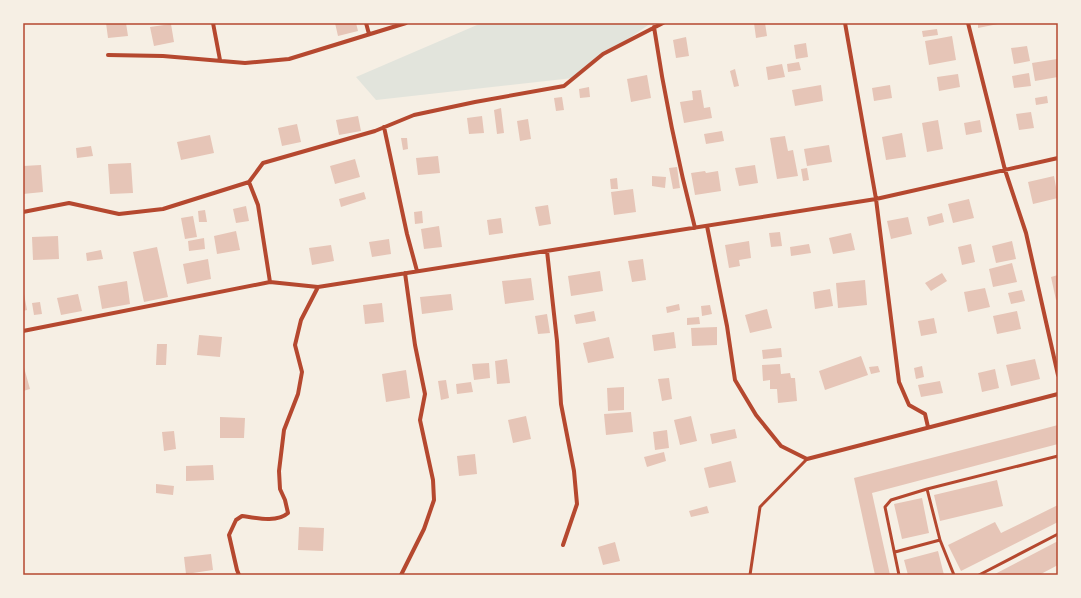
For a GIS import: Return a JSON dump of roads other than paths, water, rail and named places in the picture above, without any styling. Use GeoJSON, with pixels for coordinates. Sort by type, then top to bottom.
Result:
{"type":"FeatureCollection","features":[{"type":"Feature","properties":{"kind":"street"},"geometry":{"type":"LineString","coordinates":[[213,23],[220,60]]}},
{"type":"Feature","properties":{"kind":"street"},"geometry":{"type":"LineString","coordinates":[[366,23],[369,34]]}},
{"type":"Feature","properties":{"kind":"street"},"geometry":{"type":"LineString","coordinates":[[108,55],[163,56],[245,63],[289,59],[406,23]]}},
{"type":"Feature","properties":{"kind":"street"},"geometry":{"type":"LineString","coordinates":[[23,212],[69,203],[119,214],[163,209],[249,182],[263,163],[375,131],[414,115],[564,86],[603,54],[664,23]]}},
{"type":"Feature","properties":{"kind":"street"},"geometry":{"type":"LineString","coordinates":[[846,23],[876,199],[899,382],[909,405],[925,414],[928,427]]}},
{"type":"Feature","properties":{"kind":"street"},"geometry":{"type":"LineString","coordinates":[[968,23],[1005,170],[1026,233],[1058,375]]}},
{"type":"Feature","properties":{"kind":"street"},"geometry":{"type":"LineString","coordinates":[[654,27],[659,64],[695,228]]}},
{"type":"Feature","properties":{"kind":"street"},"geometry":{"type":"LineString","coordinates":[[384,127],[407,234],[417,271]]}},
{"type":"Feature","properties":{"kind":"street"},"geometry":{"type":"LineString","coordinates":[[23,331],[270,282],[318,287],[876,199],[1058,158]]}},
{"type":"Feature","properties":{"kind":"street"},"geometry":{"type":"LineString","coordinates":[[249,182],[258,205],[270,282]]}},
{"type":"Feature","properties":{"kind":"street"},"geometry":{"type":"LineString","coordinates":[[708,226],[727,326],[735,380],[756,415],[781,446],[807,459],[1058,394]]}},
{"type":"Feature","properties":{"kind":"street"},"geometry":{"type":"LineString","coordinates":[[547,251],[562,404],[574,471],[577,504],[563,545]]}},
{"type":"Feature","properties":{"kind":"street"},"geometry":{"type":"LineString","coordinates":[[401,575],[424,529],[434,500],[433,480],[420,420],[425,394],[415,345],[405,273]]}},
{"type":"Feature","properties":{"kind":"street"},"geometry":{"type":"LineString","coordinates":[[239,575],[229,535],[236,520],[242,516],[264,519],[282,518],[288,513],[285,500],[280,489],[279,471],[284,430],[298,394],[302,372],[295,345],[301,320],[318,287]]}},
{"type":"Feature","properties":{"kind":"lane"},"geometry":{"type":"LineString","coordinates":[[899,575],[885,507],[891,500],[927,489],[1058,456]]}},
{"type":"Feature","properties":{"kind":"lane"},"geometry":{"type":"LineString","coordinates":[[750,575],[760,507],[807,459]]}},
{"type":"Feature","properties":{"kind":"lane"},"geometry":{"type":"LineString","coordinates":[[927,489],[940,540],[954,575]]}},
{"type":"Feature","properties":{"kind":"lane"},"geometry":{"type":"LineString","coordinates":[[979,575],[1058,534]]}},
{"type":"Feature","properties":{"kind":"lane"},"geometry":{"type":"LineString","coordinates":[[895,552],[940,540]]}}]}
